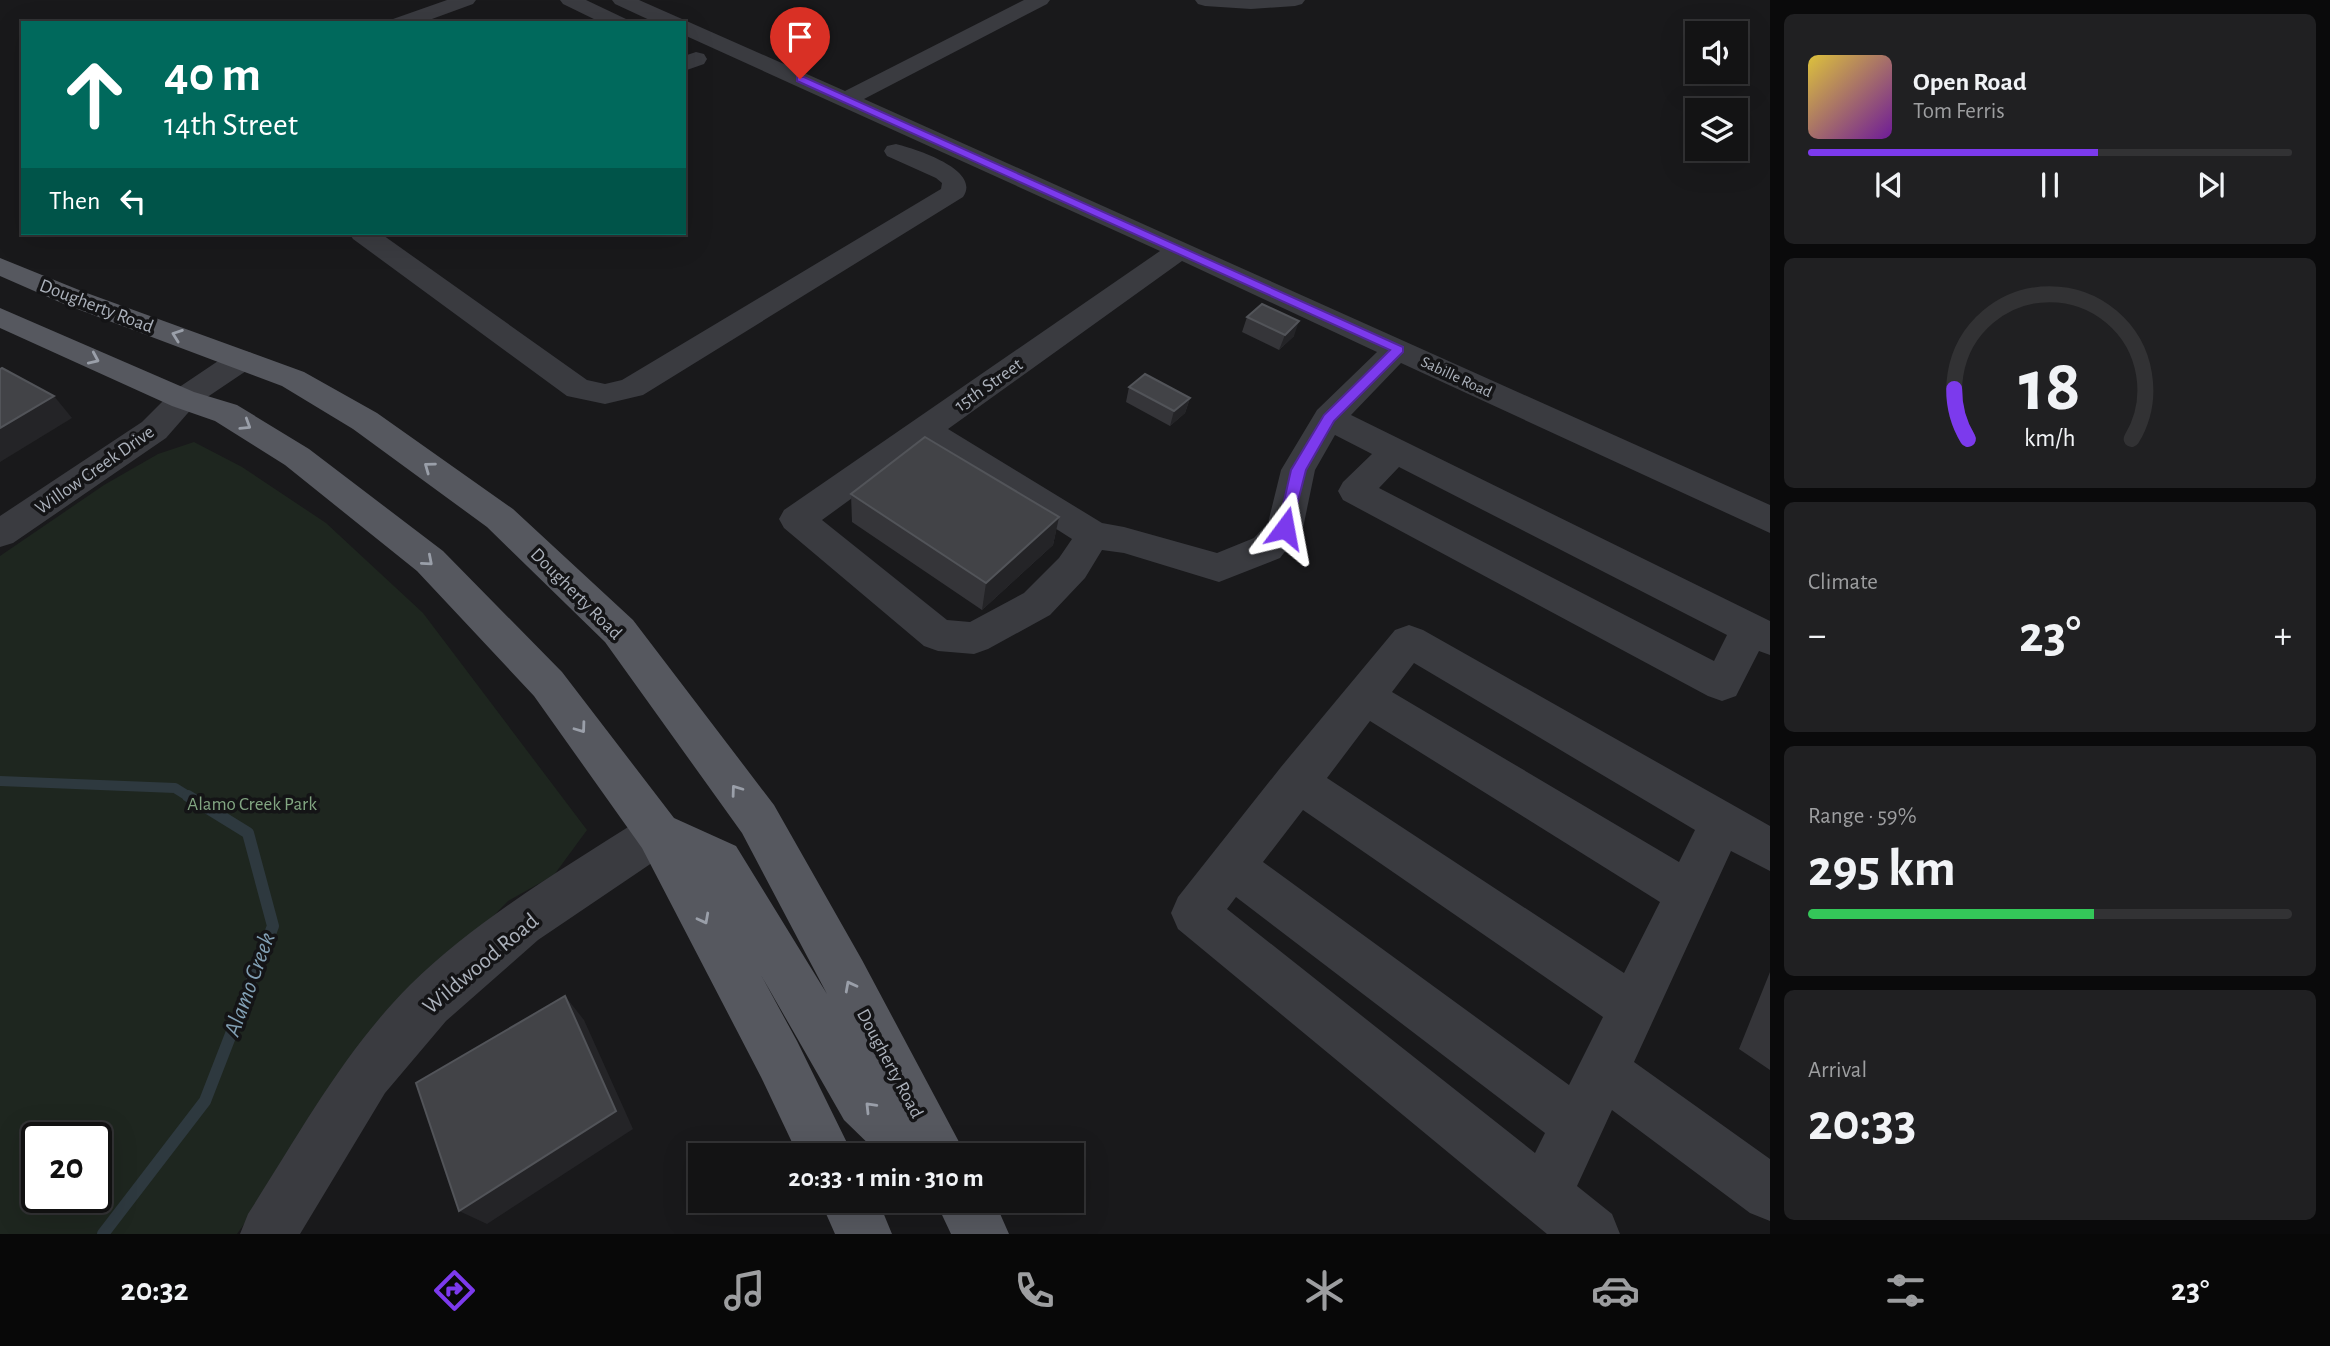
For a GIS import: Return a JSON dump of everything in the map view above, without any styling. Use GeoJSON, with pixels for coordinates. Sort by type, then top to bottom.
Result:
{"type":"FeatureCollection","features":[{"type":"Feature","properties":{"kind":"main road","name":"Dougherty Road"},"geometry":{"type":"LineString","coordinates":[[0,266],[74,298],[293,379],[365,421],[485,507],[619,631],[758,819],[933,1143]]}},
{"type":"Feature","properties":{"kind":"main road"},"geometry":{"type":"LineString","coordinates":[[0,317],[183,400],[226,413],[297,457],[430,561],[548,684],[658,833],[779,1059],[820,1143]]}},
{"type":"Feature","properties":{"kind":"main road"},"geometry":{"type":"LineString","coordinates":[[658,833],[720,861],[863,1101],[907,1143]]}},
{"type":"Feature","properties":{"kind":"main road"},"geometry":{"type":"LineString","coordinates":[[854,1213],[864,1234]]}},
{"type":"Feature","properties":{"kind":"main road"},"geometry":{"type":"LineString","coordinates":[[970,1213],[981,1234]]}},
{"type":"Feature","properties":{"kind":"street"},"geometry":{"type":"LineString","coordinates":[[406,21],[466,0]]}},
{"type":"Feature","properties":{"kind":"street"},"geometry":{"type":"LineString","coordinates":[[570,0],[615,21]]}},
{"type":"Feature","properties":{"kind":"street"},"geometry":{"type":"LineString","coordinates":[[622,0],[669,21]]}},
{"type":"Feature","properties":{"kind":"street"},"geometry":{"type":"LineString","coordinates":[[366,235],[578,389],[606,394],[632,388],[954,192],[955,181],[944,173],[819,116],[1040,0]]}},
{"type":"Feature","properties":{"kind":"street"},"geometry":{"type":"LineString","coordinates":[[1205,0],[1251,3],[1295,0]]}},
{"type":"Feature","properties":{"kind":"street","name":"Sabille Road"},"geometry":{"type":"LineString","coordinates":[[686,28],[1770,520]]}},
{"type":"Feature","properties":{"kind":"street"},"geometry":{"type":"LineString","coordinates":[[688,59],[720,70]]}},
{"type":"Feature","properties":{"kind":"street","name":"15th Street"},"geometry":{"type":"LineString","coordinates":[[1093,535],[1072,568],[1037,604],[974,638],[938,635],[797,519],[1180,250]]}},
{"type":"Feature","properties":{"kind":"street"},"geometry":{"type":"LineString","coordinates":[[923,429],[1093,535],[1124,540],[1219,568],[1267,548],[1285,528],[1298,470],[1329,418],[1398,349]]}},
{"type":"Feature","properties":{"kind":"street","name":"Willow Creek Drive"},"geometry":{"type":"LineString","coordinates":[[0,534],[154,430],[183,400],[241,360]]}},
{"type":"Feature","properties":{"kind":"street","name":"Willow Creek Drive"},"geometry":{"type":"LineString","coordinates":[[0,502],[129,419],[183,400]]}},
{"type":"Feature","properties":{"kind":"street"},"geometry":{"type":"LineString","coordinates":[[1329,418],[1395,450],[1760,634],[1722,684],[1355,491],[1395,450]]}},
{"type":"Feature","properties":{"kind":"street"},"geometry":{"type":"LineString","coordinates":[[1592,1234],[1195,914],[1296,781],[1409,640],[1770,850]]}},
{"type":"Feature","properties":{"kind":"street"},"geometry":{"type":"LineString","coordinates":[[1365,697],[1688,893]]}},
{"type":"Feature","properties":{"kind":"street"},"geometry":{"type":"LineString","coordinates":[[1296,781],[1633,1007]]}},
{"type":"Feature","properties":{"kind":"street"},"geometry":{"type":"LineString","coordinates":[[1544,1195],[1722,822]]}},
{"type":"Feature","properties":{"kind":"street","name":"Wildwood Road"},"geometry":{"type":"LineString","coordinates":[[268,1234],[368,1076],[428,1003],[521,924],[658,833]]}},
{"type":"Feature","properties":{"kind":"street"},"geometry":{"type":"LineString","coordinates":[[1232,866],[1578,1124]]}},
{"type":"Feature","properties":{"kind":"street"},"geometry":{"type":"LineString","coordinates":[[1603,1072],[1770,1193]]}},
{"type":"Feature","properties":{"kind":"green space","name":"Alamo Creek Park"},"geometry":{"type":"Polygon","coordinates":[[[194,442],[242,467],[326,523],[423,613],[587,830],[554,875],[508,901],[367,1045],[320,1118],[237,1234],[0,1234],[0,556],[104,485],[158,454],[194,442]]]}},
{"type":"Feature","properties":{"kind":"building"},"geometry":{"type":"Polygon","coordinates":[[[1262,304],[1299,321],[1285,335],[1247,317],[1262,304]]]}},
{"type":"Feature","properties":{"kind":"building"},"geometry":{"type":"Polygon","coordinates":[[[0,369],[54,396],[0,428],[0,369]]]}},
{"type":"Feature","properties":{"kind":"building"},"geometry":{"type":"Polygon","coordinates":[[[1145,374],[1190,398],[1174,411],[1129,387],[1145,374]]]}},
{"type":"Feature","properties":{"kind":"building"},"geometry":{"type":"Polygon","coordinates":[[[925,437],[1059,517],[986,583],[851,494],[925,437]]]}},
{"type":"Feature","properties":{"kind":"building"},"geometry":{"type":"Polygon","coordinates":[[[565,996],[616,1111],[459,1211],[416,1083],[565,996]]]}},
{"type":"Feature","properties":{"kind":"waterway","name":"Alamo Creek"},"geometry":{"type":"LineString","coordinates":[[0,781],[175,788],[191,798]]}},
{"type":"Feature","properties":{"kind":"waterway","name":"Alamo Creek"},"geometry":{"type":"LineString","coordinates":[[103,1234],[205,1101],[273,926],[248,833],[188,796]]}},
{"type":"Feature","properties":{"kind":"route"},"geometry":{"type":"LineString","coordinates":[[800,79],[1398,349],[1329,418],[1298,470],[1285,528]]}}]}
